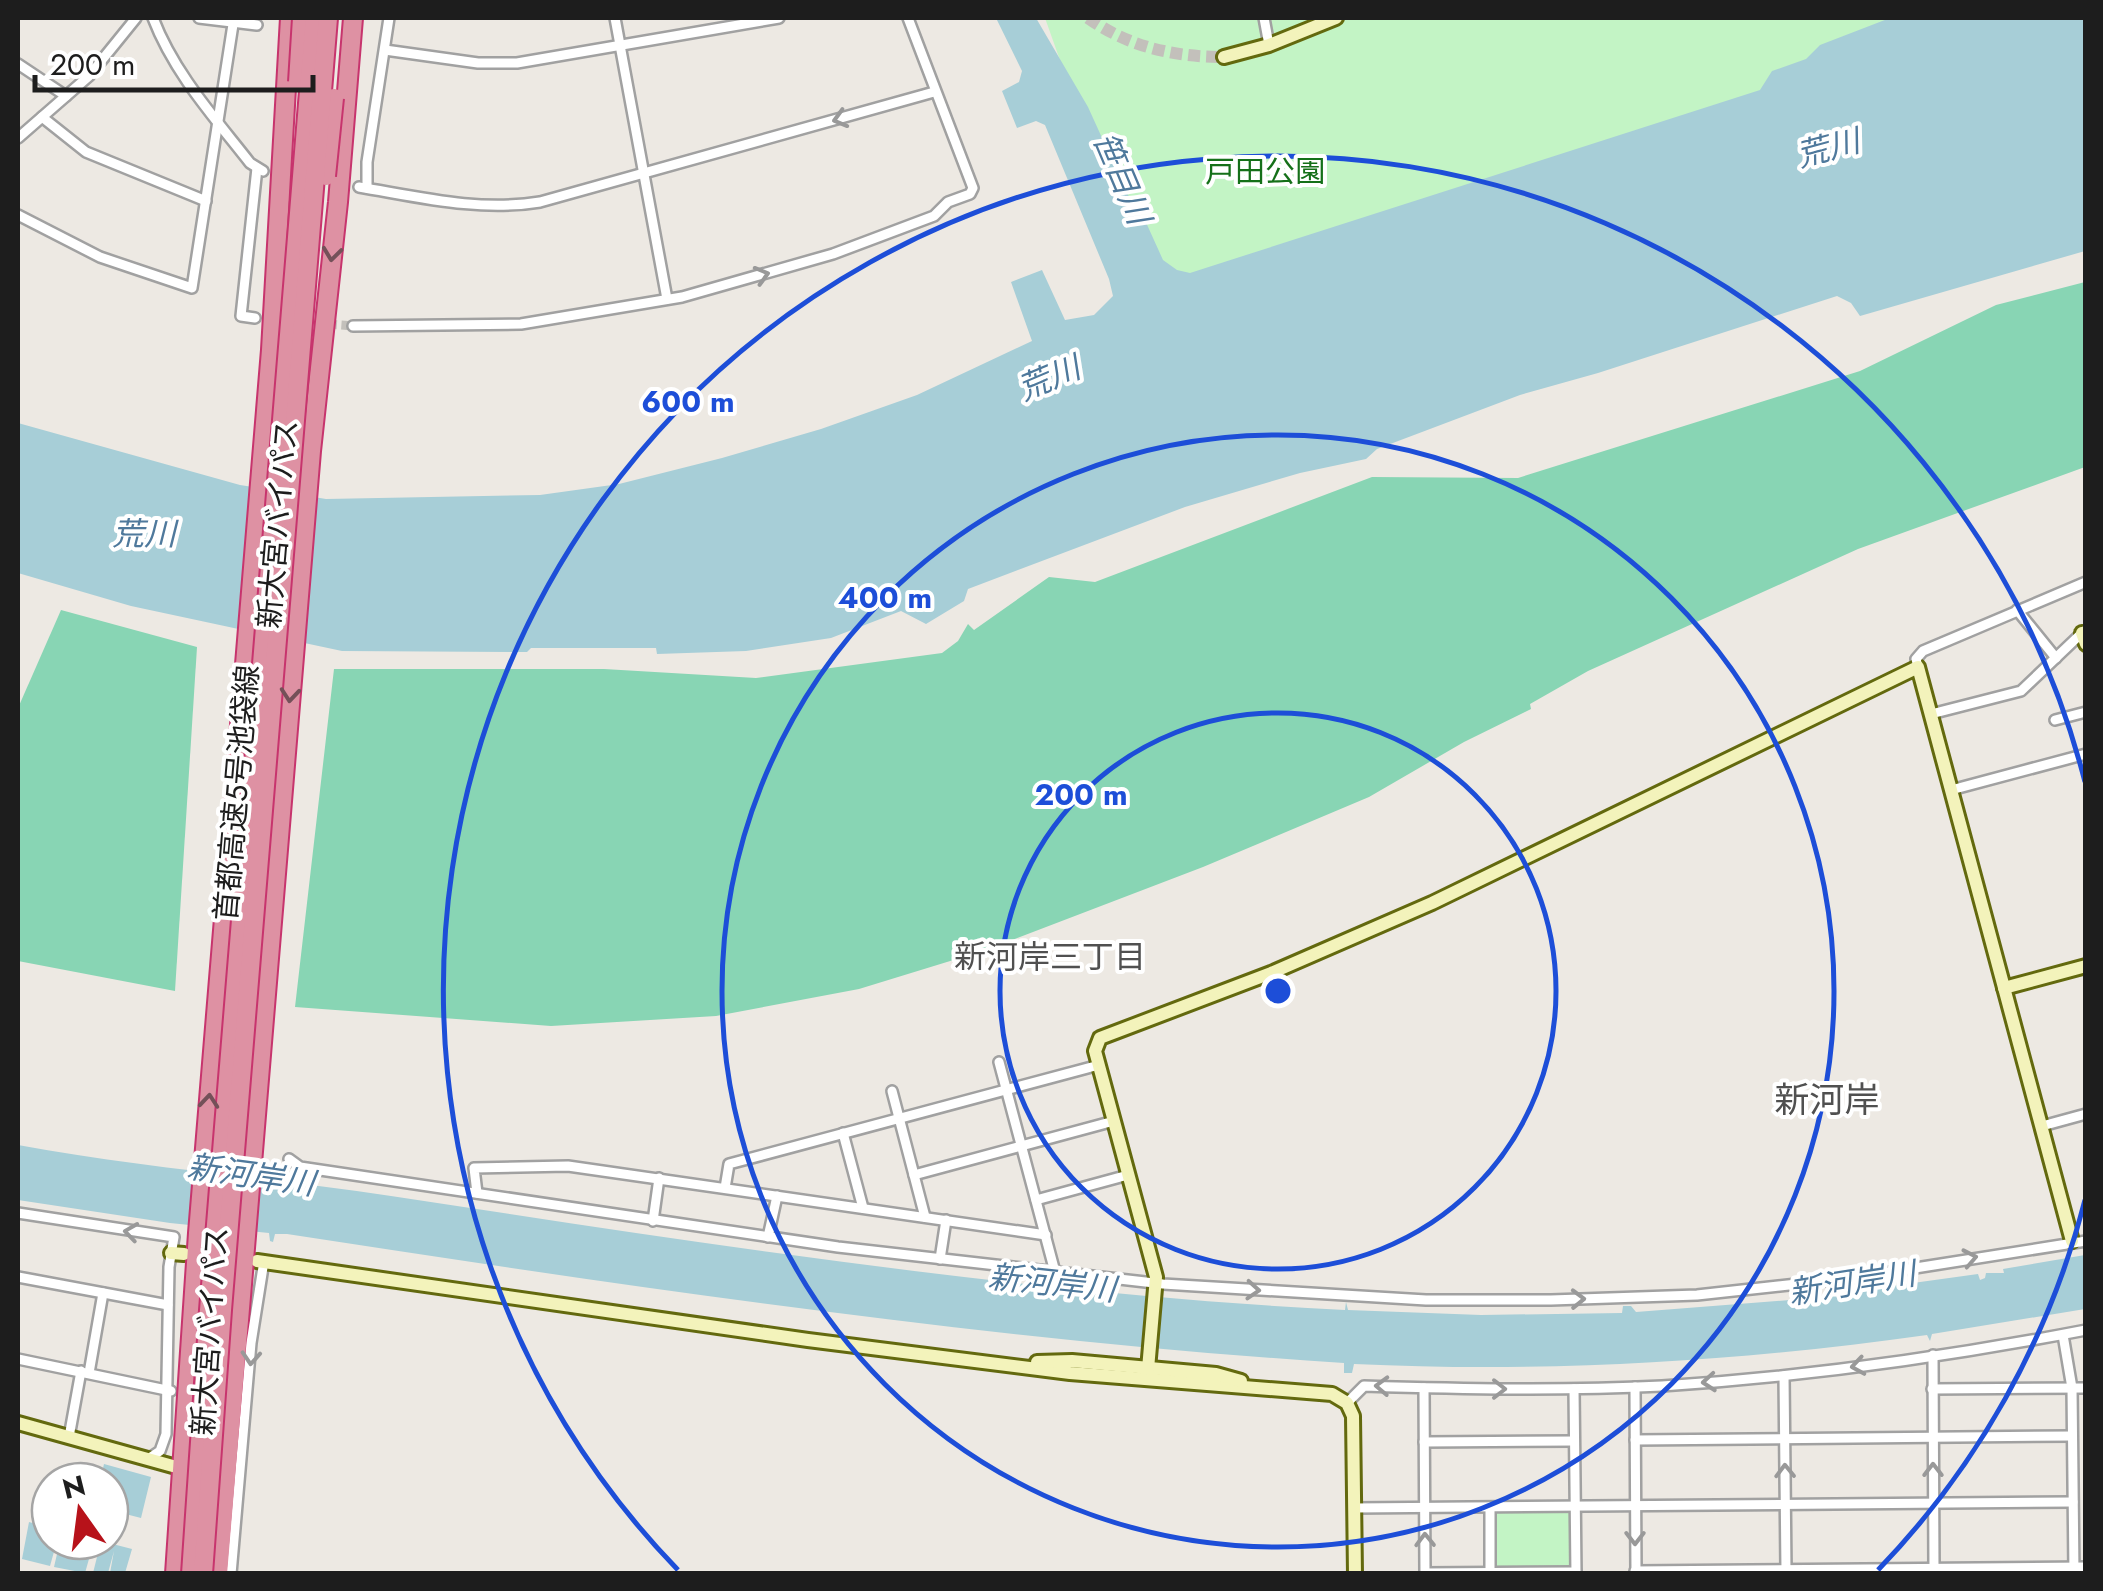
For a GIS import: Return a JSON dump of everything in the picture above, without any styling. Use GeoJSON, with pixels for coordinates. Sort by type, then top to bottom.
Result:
{"type":"FeatureCollection","features":[{"type":"Feature","properties":{"kind":"highway","name":"新大宮バイパス"},"geometry":{"type":"LineString","coordinates":[[175,1574],[198,1233],[271,350],[290,18]]}},
{"type":"Feature","properties":{"kind":"highway"},"geometry":{"type":"LineString","coordinates":[[298,312],[294,144],[302,18]]}},
{"type":"Feature","properties":{"kind":"highway","name":"首都高速5号池袋線"},"geometry":{"type":"LineString","coordinates":[[203,1574],[298,312],[315,18]]}},
{"type":"Feature","properties":{"kind":"highway","name":"首都高速5号池袋線"},"geometry":{"type":"LineString","coordinates":[[191,1574],[208,1310],[328,18]]}},
{"type":"Feature","properties":{"kind":"highway"},"geometry":{"type":"LineString","coordinates":[[298,312],[331,144],[338,18]]}},
{"type":"Feature","properties":{"kind":"highway","name":"新大宮バイパス"},"geometry":{"type":"LineString","coordinates":[[218,1574],[255,1258],[318,388],[353,18]]}},
{"type":"Feature","properties":{"kind":"street"},"geometry":{"type":"LineString","coordinates":[[18,138],[89,76],[136,18]]}},
{"type":"Feature","properties":{"kind":"street"},"geometry":{"type":"LineString","coordinates":[[154,18],[176,66],[260,170],[241,316],[255,318]]}},
{"type":"Feature","properties":{"kind":"street"},"geometry":{"type":"LineString","coordinates":[[199,18],[257,25]]}},
{"type":"Feature","properties":{"kind":"street"},"geometry":{"type":"LineString","coordinates":[[389,18],[363,188],[477,206],[540,202],[934,92]]}},
{"type":"Feature","properties":{"kind":"street"},"geometry":{"type":"LineString","coordinates":[[615,18],[668,300]]}},
{"type":"Feature","properties":{"kind":"street"},"geometry":{"type":"LineString","coordinates":[[384,50],[496,64],[779,18]]}},
{"type":"Feature","properties":{"kind":"street"},"geometry":{"type":"LineString","coordinates":[[353,326],[521,324],[668,300],[833,254],[934,216],[948,202],[970,194],[972,188],[908,18]]}},
{"type":"Feature","properties":{"kind":"street"},"geometry":{"type":"LineString","coordinates":[[1264,18],[1269,45]]}},
{"type":"Feature","properties":{"kind":"street"},"geometry":{"type":"LineString","coordinates":[[1224,57],[1269,45],[1336,18]]}},
{"type":"Feature","properties":{"kind":"street"},"geometry":{"type":"LineString","coordinates":[[18,215],[100,257],[192,288],[234,20]]}},
{"type":"Feature","properties":{"kind":"street"},"geometry":{"type":"LineString","coordinates":[[18,64],[66,96]]}},
{"type":"Feature","properties":{"kind":"street"},"geometry":{"type":"LineString","coordinates":[[42,117],[86,152],[206,201]]}},
{"type":"Feature","properties":{"kind":"street"},"geometry":{"type":"LineString","coordinates":[[289,1159],[300,1167],[768,1238],[1156,1283],[1426,1300],[1626,1298],[1743,1290],[1852,1278],[2078,1241],[2042,1126],[1916,659],[1922,651],[2086,582]]}},
{"type":"Feature","properties":{"kind":"street"},"geometry":{"type":"LineString","coordinates":[[2017,610],[2056,658]]}},
{"type":"Feature","properties":{"kind":"street"},"geometry":{"type":"LineString","coordinates":[[1931,714],[2021,691],[2085,634]]}},
{"type":"Feature","properties":{"kind":"street"},"geometry":{"type":"LineString","coordinates":[[1148,1366],[1156,1283],[1095,1046],[1104,1035],[1271,974],[1432,903],[1918,667]]}},
{"type":"Feature","properties":{"kind":"street"},"geometry":{"type":"LineString","coordinates":[[2056,720],[2086,712]]}},
{"type":"Feature","properties":{"kind":"street"},"geometry":{"type":"LineString","coordinates":[[1951,790],[2086,754]]}},
{"type":"Feature","properties":{"kind":"street"},"geometry":{"type":"LineString","coordinates":[[2004,988],[2086,966]]}},
{"type":"Feature","properties":{"kind":"street"},"geometry":{"type":"LineString","coordinates":[[999,1062],[1056,1272]]}},
{"type":"Feature","properties":{"kind":"street"},"geometry":{"type":"LineString","coordinates":[[725,1188],[729,1164],[1099,1065]]}},
{"type":"Feature","properties":{"kind":"street"},"geometry":{"type":"LineString","coordinates":[[892,1091],[925,1217]]}},
{"type":"Feature","properties":{"kind":"street"},"geometry":{"type":"LineString","coordinates":[[2042,1126],[2086,1114]]}},
{"type":"Feature","properties":{"kind":"street"},"geometry":{"type":"LineString","coordinates":[[914,1175],[1114,1121]]}},
{"type":"Feature","properties":{"kind":"street"},"geometry":{"type":"LineString","coordinates":[[844,1134],[864,1208]]}},
{"type":"Feature","properties":{"kind":"street"},"geometry":{"type":"LineString","coordinates":[[477,1193],[474,1168],[568,1166],[1046,1234]]}},
{"type":"Feature","properties":{"kind":"street"},"geometry":{"type":"LineString","coordinates":[[1036,1200],[1128,1175]]}},
{"type":"Feature","properties":{"kind":"street"},"geometry":{"type":"LineString","coordinates":[[652,1221],[659,1178]]}},
{"type":"Feature","properties":{"kind":"street"},"geometry":{"type":"LineString","coordinates":[[768,1238],[777,1196]]}},
{"type":"Feature","properties":{"kind":"street"},"geometry":{"type":"LineString","coordinates":[[18,1213],[174,1237],[178,1254],[168,1306],[170,1391],[164,1441],[160,1452],[148,1458]]}},
{"type":"Feature","properties":{"kind":"street"},"geometry":{"type":"LineString","coordinates":[[940,1259],[946,1220]]}},
{"type":"Feature","properties":{"kind":"street"},"geometry":{"type":"LineString","coordinates":[[231,1574],[252,1343],[255,1258],[808,1340],[1070,1373],[1326,1392],[1347,1404],[1354,1422],[1355,1574]]}},
{"type":"Feature","properties":{"kind":"street"},"geometry":{"type":"LineString","coordinates":[[18,1277],[168,1306]]}},
{"type":"Feature","properties":{"kind":"street"},"geometry":{"type":"LineString","coordinates":[[68,1437],[102,1293]]}},
{"type":"Feature","properties":{"kind":"street"},"geometry":{"type":"LineString","coordinates":[[1347,1404],[1364,1386],[1574,1389],[1784,1376],[2086,1330]]}},
{"type":"Feature","properties":{"kind":"street"},"geometry":{"type":"LineString","coordinates":[[2063,1335],[2072,1388],[2074,1570]]}},
{"type":"Feature","properties":{"kind":"street"},"geometry":{"type":"LineString","coordinates":[[1932,1355],[1934,1571]]}},
{"type":"Feature","properties":{"kind":"street"},"geometry":{"type":"LineString","coordinates":[[18,1360],[170,1391]]}},
{"type":"Feature","properties":{"kind":"street"},"geometry":{"type":"LineString","coordinates":[[1000,1364],[1072,1361],[1148,1366],[1216,1374],[1274,1390]]}},
{"type":"Feature","properties":{"kind":"street"},"geometry":{"type":"LineString","coordinates":[[1784,1376],[1786,1571]]}},
{"type":"Feature","properties":{"kind":"street"},"geometry":{"type":"LineString","coordinates":[[1634,1387],[1636,1572],[2086,1567]]}},
{"type":"Feature","properties":{"kind":"street"},"geometry":{"type":"LineString","coordinates":[[1424,1388],[1425,1573],[1576,1573],[1574,1389]]}},
{"type":"Feature","properties":{"kind":"street"},"geometry":{"type":"LineString","coordinates":[[1932,1389],[2086,1388]]}},
{"type":"Feature","properties":{"kind":"street"},"geometry":{"type":"LineString","coordinates":[[18,1423],[180,1468]]}},
{"type":"Feature","properties":{"kind":"street"},"geometry":{"type":"LineString","coordinates":[[1635,1440],[2072,1436]]}},
{"type":"Feature","properties":{"kind":"street"},"geometry":{"type":"LineString","coordinates":[[1424,1442],[1574,1441]]}},
{"type":"Feature","properties":{"kind":"street"},"geometry":{"type":"LineString","coordinates":[[1354,1508],[2073,1502]]}},
{"type":"Feature","properties":{"kind":"street"},"geometry":{"type":"LineString","coordinates":[[1490,1507],[1490,1572]]}},
{"type":"Feature","properties":{"kind":"green space","name":"戸田公園"},"geometry":{"type":"Polygon","coordinates":[[[1045,18],[2085,18],[1167,361],[1045,18]]]}},
{"type":"Feature","properties":{"kind":"green space"},"geometry":{"type":"Polygon","coordinates":[[[2085,282],[2085,467],[1858,549],[1588,671],[1530,704],[1531,709],[1369,797],[1203,867],[986,950],[859,989],[716,1016],[551,1026],[295,1007],[334,669],[604,669],[756,678],[942,653],[958,641],[968,624],[974,630],[1049,577],[1095,582],[1372,477],[1518,478],[1860,371],[1996,305],[2085,282]]]}},
{"type":"Feature","properties":{"kind":"green space"},"geometry":{"type":"Polygon","coordinates":[[[61,610],[197,647],[175,991],[18,961],[18,708],[61,610]]]}},
{"type":"Feature","properties":{"kind":"green space"},"geometry":{"type":"Polygon","coordinates":[[[1568,1510],[1571,1564],[1567,1568],[1497,1568],[1493,1564],[1496,1511],[1568,1510]]]}},
{"type":"Feature","properties":{"kind":"water","name":"荒川"},"geometry":{"type":"Polygon","coordinates":[[[996,18],[1036,18],[1088,107],[1163,260],[1190,273],[1760,90],[1772,71],[1806,59],[1820,45],[1890,18],[2085,18],[2085,251],[1860,316],[1851,303],[1837,296],[1520,395],[1377,449],[1366,459],[1300,473],[1185,507],[968,589],[964,601],[926,624],[901,611],[831,638],[746,651],[342,651],[131,606],[18,573],[18,423],[240,485],[326,499],[540,495],[619,484],[722,458],[917,395],[1032,341],[1011,282],[1042,270],[1065,320],[1094,315],[1113,296],[1109,279],[1045,125],[1036,121],[1017,128],[1002,91],[1019,82],[1022,71],[996,18]]]}},
{"type":"Feature","properties":{"kind":"water"},"geometry":{"type":"Polygon","coordinates":[[[18,1145],[866,1265],[1225,1302],[1345,1310],[1346,1302],[1348,1310],[1481,1315],[1622,1313],[1623,1306],[1631,1306],[1636,1312],[1790,1300],[1978,1274],[1980,1280],[1986,1273],[2004,1273],[2003,1269],[2085,1255],[2085,1309],[1932,1334],[1930,1341],[1927,1335],[1784,1352],[1570,1366],[1354,1364],[1352,1373],[1344,1373],[1344,1363],[1078,1341],[814,1310],[287,1234],[275,1234],[273,1242],[269,1233],[18,1200],[18,1145]]]}},
{"type":"Feature","properties":{"kind":"water"},"geometry":{"type":"Polygon","coordinates":[[[130,1471],[151,1477],[141,1518],[130,1515],[130,1471]]]}},
{"type":"Feature","properties":{"kind":"water"},"geometry":{"type":"Polygon","coordinates":[[[29,1522],[30,1561],[22,1559],[29,1522]]]}},
{"type":"Feature","properties":{"kind":"water"},"geometry":{"type":"Polygon","coordinates":[[[55,1561],[88,1561],[85,1573],[54,1567],[55,1561]]]}},
{"type":"Feature","properties":{"kind":"water"},"geometry":{"type":"Polygon","coordinates":[[[96,1561],[111,1561],[108,1573],[93,1573],[96,1561]]]}},
{"type":"Feature","properties":{"kind":"water"},"geometry":{"type":"Polygon","coordinates":[[[112,1561],[128,1561],[125,1573],[110,1573],[112,1561]]]}},
{"type":"Feature","properties":{"kind":"tunnel"},"geometry":{"type":"LineString","coordinates":[[1088,18],[1153,48],[1224,57]]}},
{"type":"Feature","properties":{"kind":"tunnel"},"geometry":{"type":"LineString","coordinates":[[301,322],[353,326]]}},
{"type":"Feature","properties":{"kind":"district","name":"新河岸三丁目"},"geometry":{"type":"Point","coordinates":[1050,957]}},
{"type":"Feature","properties":{"kind":"district","name":"新河岸"},"geometry":{"type":"Point","coordinates":[1827,1100]}},
{"type":"Feature","properties":{"kind":"water label","name":"笹目川"},"geometry":{"type":"Point","coordinates":[1122,178]}},
{"type":"Feature","properties":{"kind":"water label","name":"新河岸川"},"geometry":{"type":"Point","coordinates":[251,1175]}},
{"type":"Feature","properties":{"kind":"water label","name":"新河岸川"},"geometry":{"type":"Point","coordinates":[1052,1283]}},
{"type":"Feature","properties":{"kind":"water label","name":"新河岸川"},"geometry":{"type":"Point","coordinates":[1852,1283]}}]}
